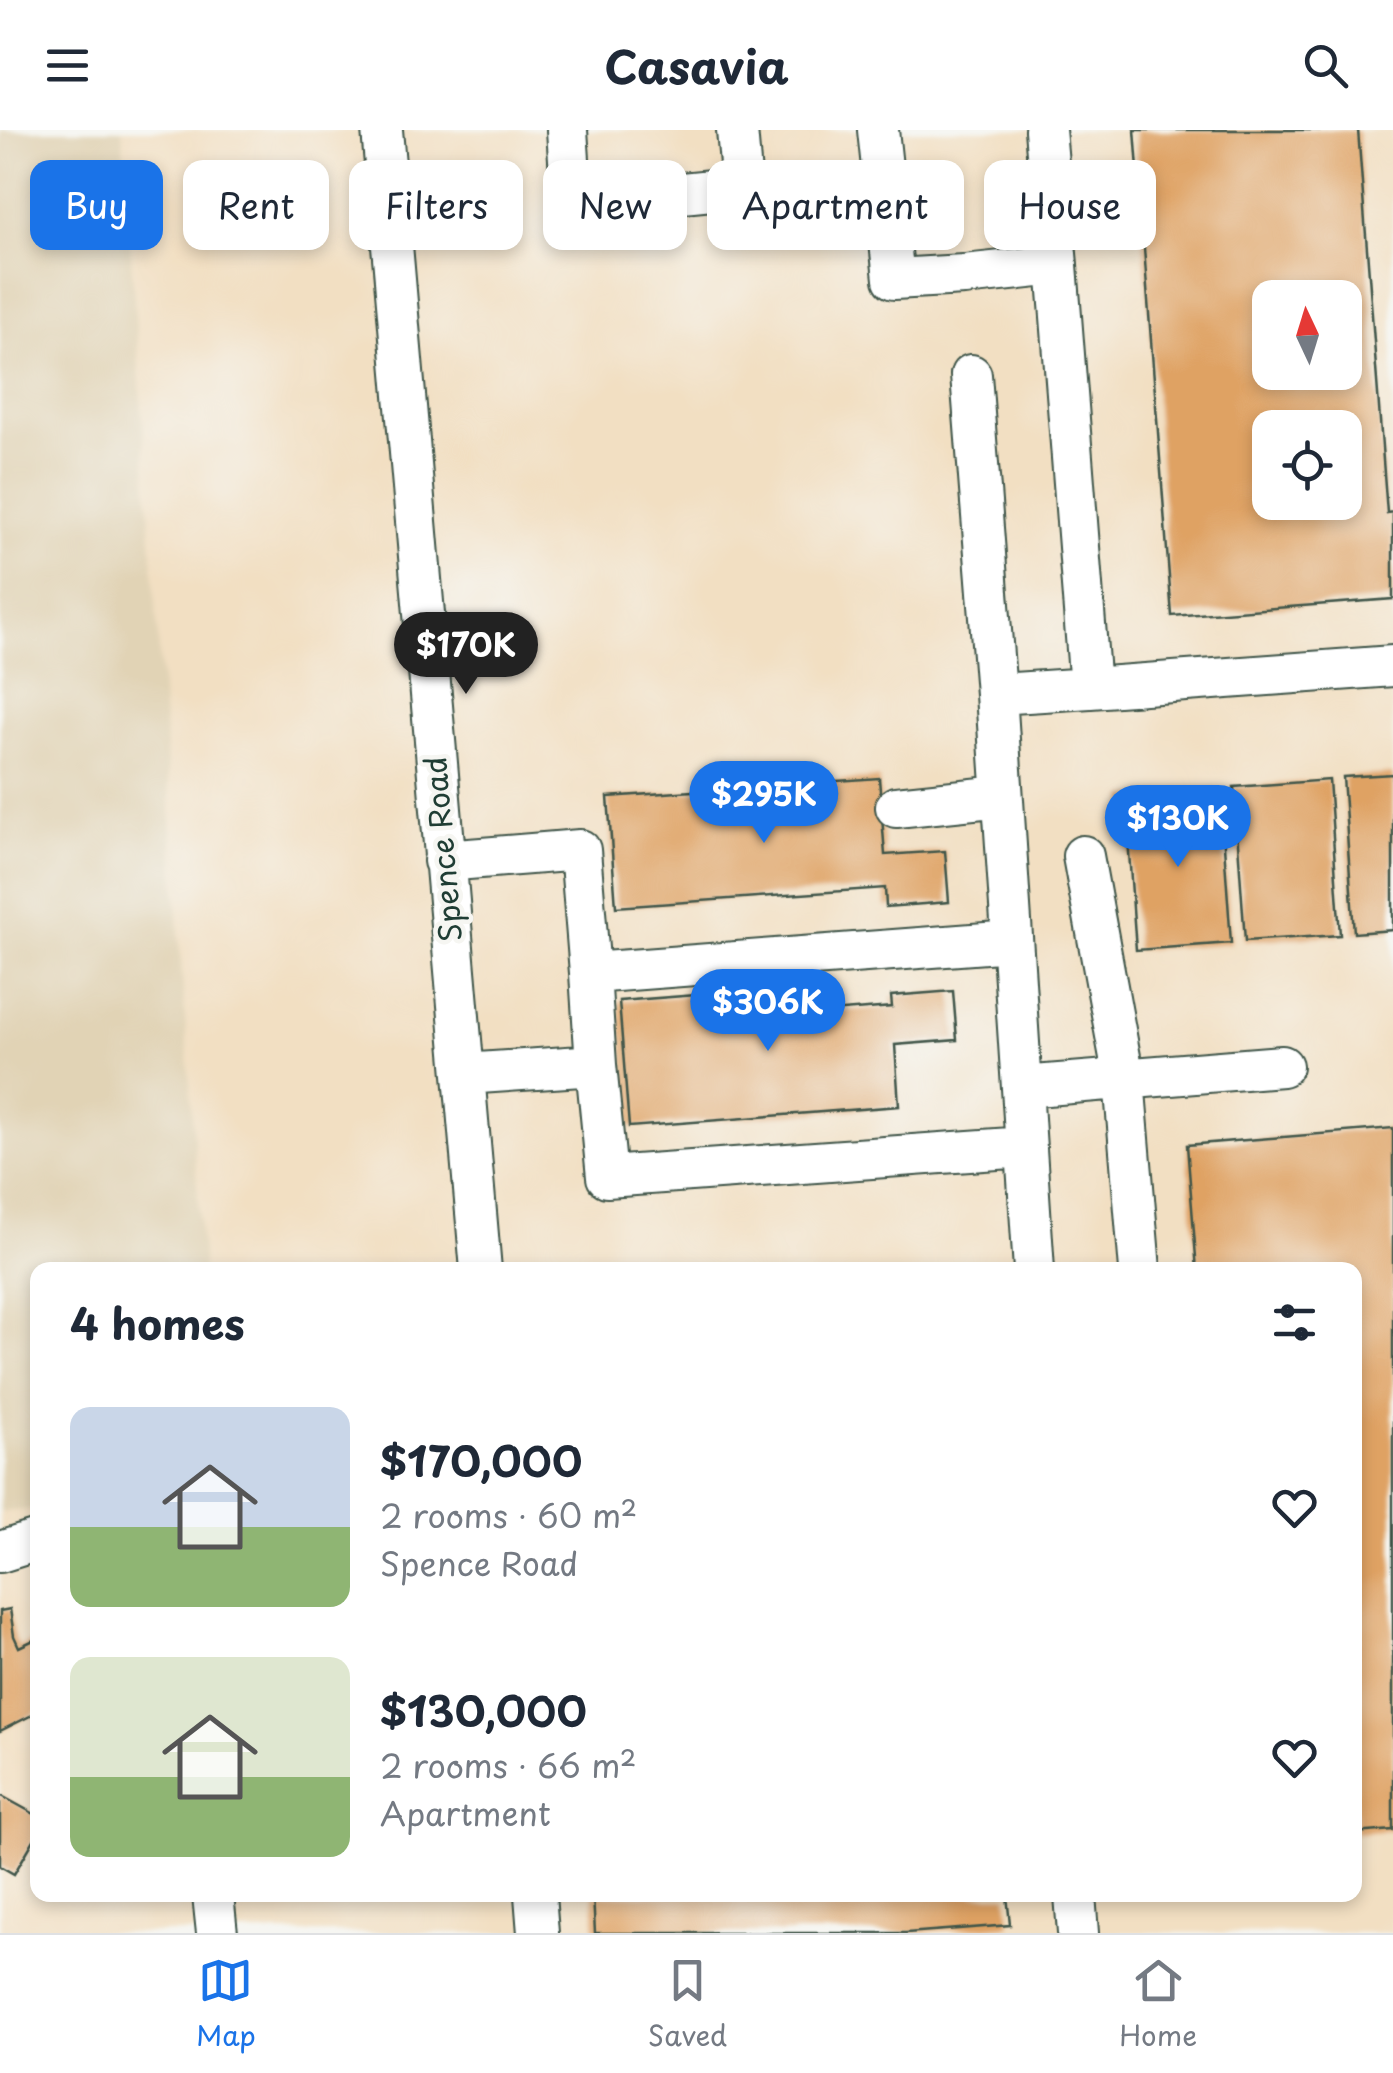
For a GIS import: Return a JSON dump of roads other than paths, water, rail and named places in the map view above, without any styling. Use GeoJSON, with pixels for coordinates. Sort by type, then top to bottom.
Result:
{"type":"FeatureCollection","features":[{"type":"Feature","properties":{"kind":"street","name":"Spence Road"},"geometry":{"type":"LineString","coordinates":[[382,130],[480,1262]]}},
{"type":"Feature","properties":{"kind":"street"},"geometry":{"type":"LineString","coordinates":[[567,130],[572,204],[742,187],[737,130]]}},
{"type":"Feature","properties":{"kind":"street"},"geometry":{"type":"LineString","coordinates":[[878,130],[894,279],[1057,265]]}},
{"type":"Feature","properties":{"kind":"street"},"geometry":{"type":"LineString","coordinates":[[1045,130],[1090,688]]}},
{"type":"Feature","properties":{"kind":"street"},"geometry":{"type":"LineString","coordinates":[[971,376],[1033,1262]]}},
{"type":"Feature","properties":{"kind":"street"},"geometry":{"type":"LineString","coordinates":[[996,694],[1393,666]]}},
{"type":"Feature","properties":{"kind":"street"},"geometry":{"type":"LineString","coordinates":[[896,807],[1002,796]]}},
{"type":"Feature","properties":{"kind":"street"},"geometry":{"type":"LineString","coordinates":[[444,860],[580,850],[607,1177],[1026,1147]]}},
{"type":"Feature","properties":{"kind":"street"},"geometry":{"type":"LineString","coordinates":[[1083,856],[1124,1079],[1139,1262]]}},
{"type":"Feature","properties":{"kind":"street"},"geometry":{"type":"LineString","coordinates":[[590,973],[1012,940]]}},
{"type":"Feature","properties":{"kind":"street"},"geometry":{"type":"LineString","coordinates":[[464,1074],[596,1065]]}},
{"type":"Feature","properties":{"kind":"street"},"geometry":{"type":"LineString","coordinates":[[1022,1088],[1282,1066]]}},
{"type":"Feature","properties":{"kind":"street"},"geometry":{"type":"LineString","coordinates":[[0,1552],[30,1543]]}},
{"type":"Feature","properties":{"kind":"street"},"geometry":{"type":"LineString","coordinates":[[215,1902],[217,1933]]}},
{"type":"Feature","properties":{"kind":"street"},"geometry":{"type":"LineString","coordinates":[[536,1902],[538,1933]]}},
{"type":"Feature","properties":{"kind":"street"},"geometry":{"type":"LineString","coordinates":[[1076,1902],[1078,1933]]}}]}
